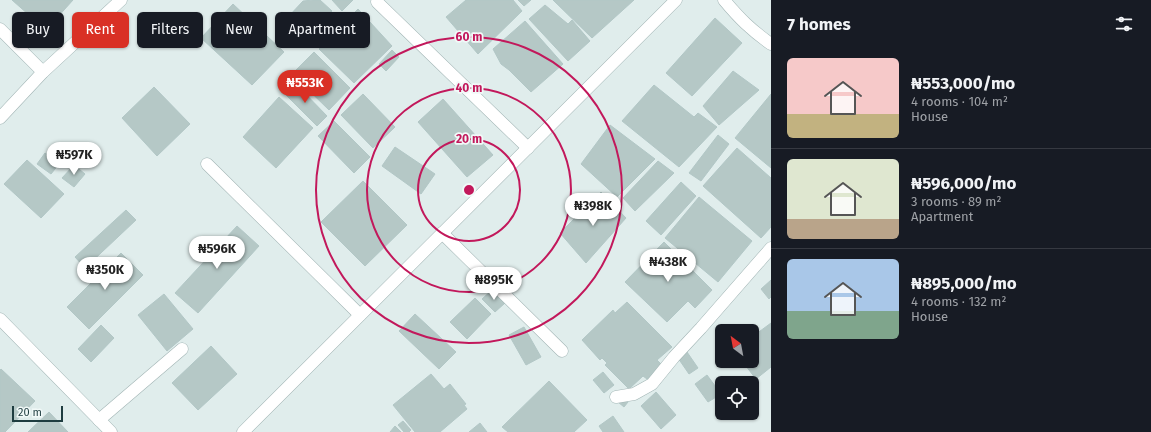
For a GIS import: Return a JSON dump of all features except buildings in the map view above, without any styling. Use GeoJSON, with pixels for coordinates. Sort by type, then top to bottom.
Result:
{"type":"FeatureCollection","features":[{"type":"Feature","properties":{"kind":"street"},"geometry":{"type":"LineString","coordinates":[[0,118],[44,72],[121,0]]}},
{"type":"Feature","properties":{"kind":"street"},"geometry":{"type":"LineString","coordinates":[[251,430],[360,314],[676,0]]}},
{"type":"Feature","properties":{"kind":"street"},"geometry":{"type":"LineString","coordinates":[[724,0],[744,23],[771,44]]}},
{"type":"Feature","properties":{"kind":"street"},"geometry":{"type":"LineString","coordinates":[[377,2],[528,148]]}},
{"type":"Feature","properties":{"kind":"street"},"geometry":{"type":"LineString","coordinates":[[0,29],[44,72]]}},
{"type":"Feature","properties":{"kind":"street"},"geometry":{"type":"LineString","coordinates":[[207,164],[360,314]]}},
{"type":"Feature","properties":{"kind":"street"},"geometry":{"type":"LineString","coordinates":[[442,233],[562,352]]}},
{"type":"Feature","properties":{"kind":"street"},"geometry":{"type":"LineString","coordinates":[[616,397],[634,394],[652,384],[674,357],[771,248]]}},
{"type":"Feature","properties":{"kind":"street"},"geometry":{"type":"LineString","coordinates":[[0,319],[111,432]]}},
{"type":"Feature","properties":{"kind":"street"},"geometry":{"type":"LineString","coordinates":[[100,420],[182,349]]}}]}
